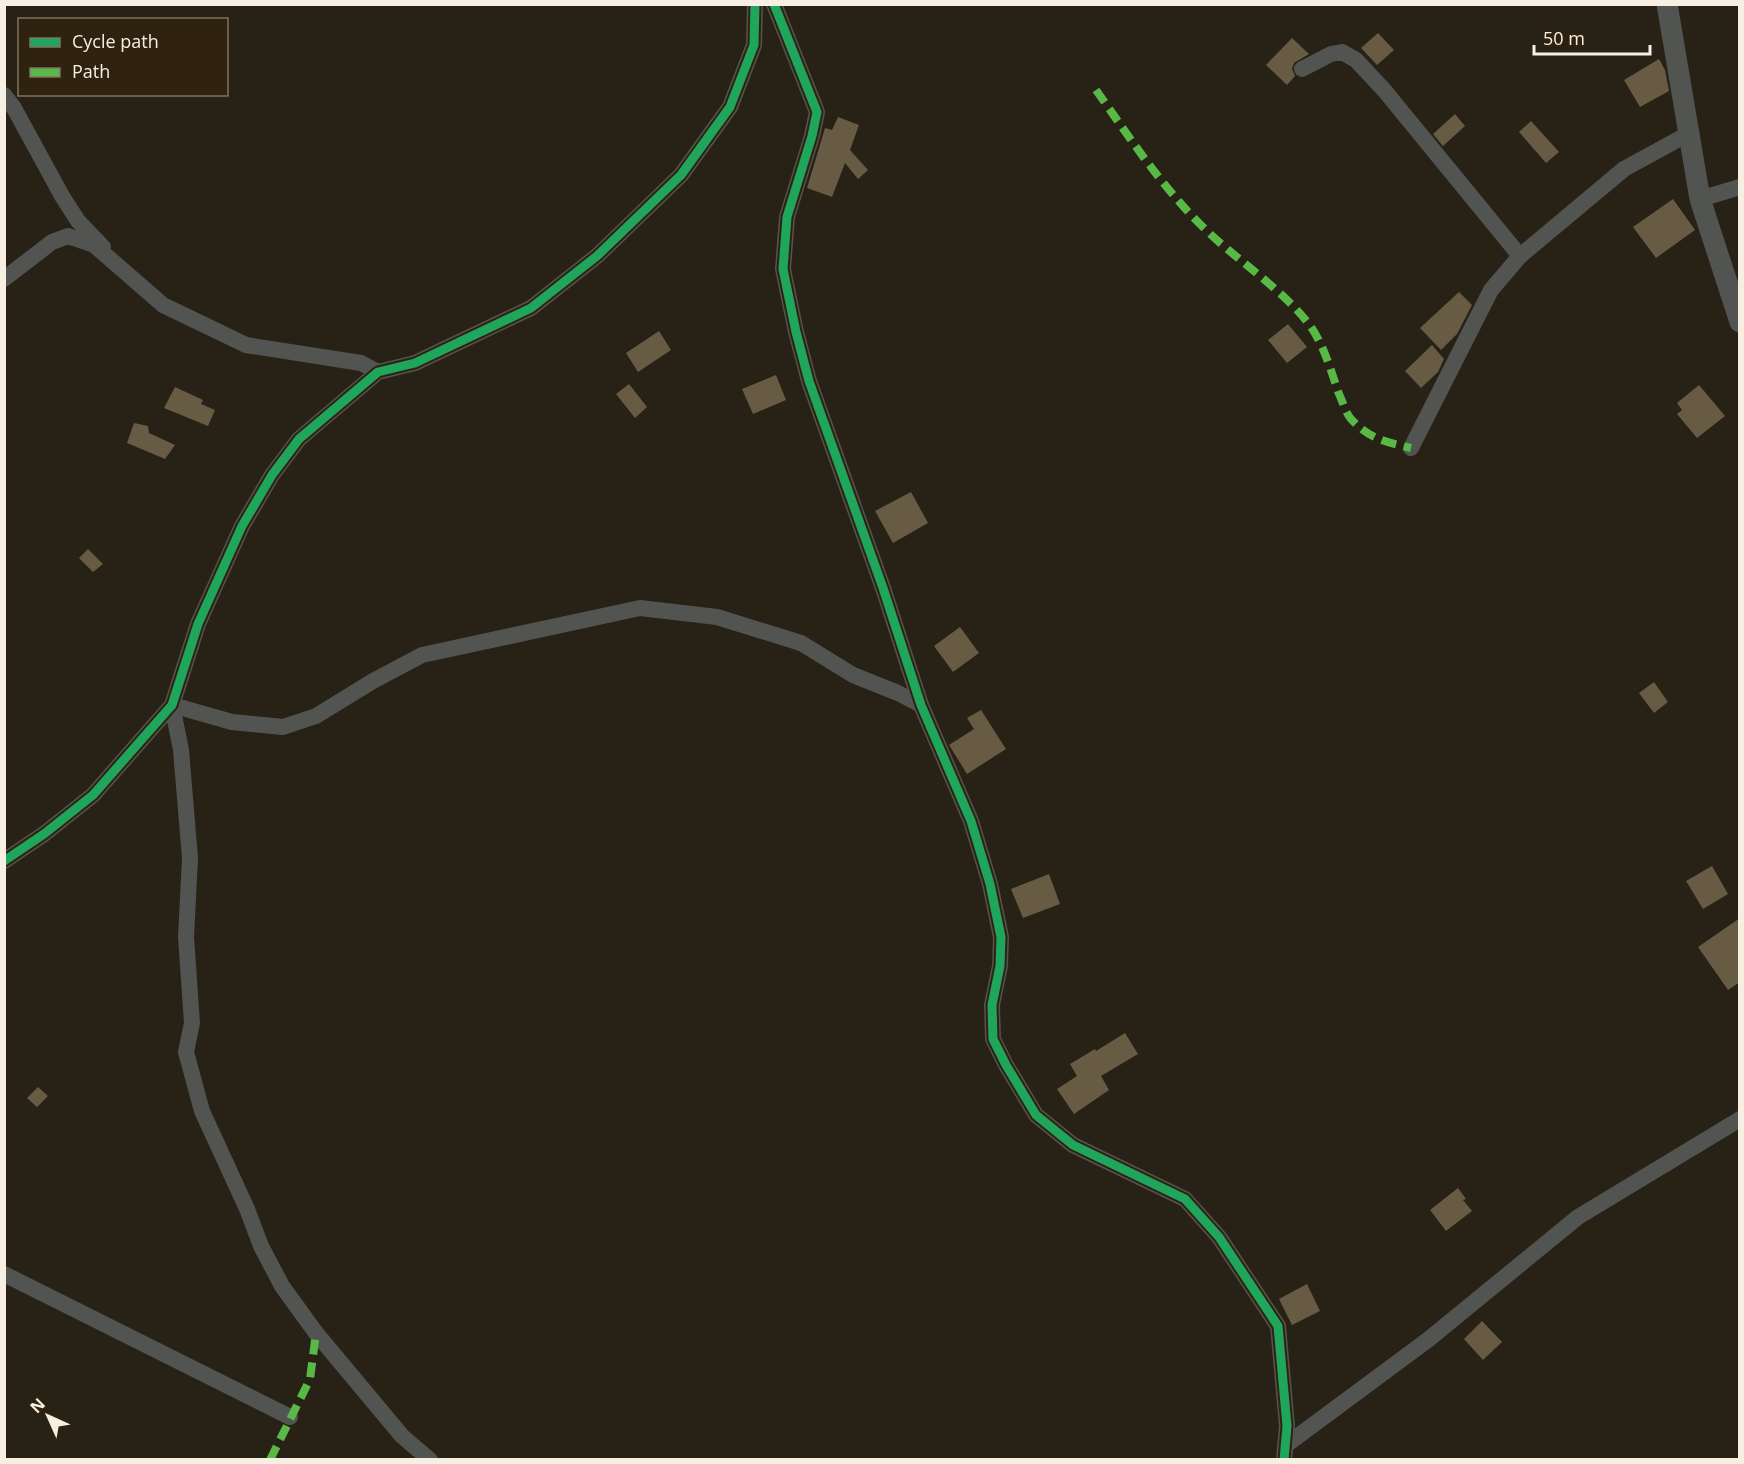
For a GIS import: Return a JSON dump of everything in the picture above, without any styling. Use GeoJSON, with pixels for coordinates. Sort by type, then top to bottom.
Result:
{"type":"FeatureCollection","features":[{"type":"Feature","properties":{"kind":"street"},"geometry":{"type":"LineString","coordinates":[[4,861],[44,834],[93,795],[172,705],[198,624],[243,526],[272,475],[299,439],[378,372],[415,363],[531,308],[597,256],[681,175],[730,107],[754,45],[755,4]]}},
{"type":"Feature","properties":{"kind":"street"},"geometry":{"type":"LineString","coordinates":[[774,4],[817,112],[787,217],[783,268],[796,332],[808,381],[883,588],[921,705],[971,821],[990,884],[1001,937],[1000,966],[992,1005],[993,1039],[1036,1115],[1073,1145],[1185,1199],[1219,1237],[1278,1326],[1287,1426],[1285,1452]]}},
{"type":"Feature","properties":{"kind":"street"},"geometry":{"type":"LineString","coordinates":[[1667,4],[1701,199],[1740,322]]}},
{"type":"Feature","properties":{"kind":"street"},"geometry":{"type":"LineString","coordinates":[[1302,69],[1331,54],[1342,52],[1356,60],[1384,90],[1520,256]]}},
{"type":"Feature","properties":{"kind":"street"},"geometry":{"type":"LineString","coordinates":[[4,95],[14,108],[78,221],[100,241],[110,258]]}},
{"type":"Feature","properties":{"kind":"street"},"geometry":{"type":"LineString","coordinates":[[1411,448],[1491,290],[1520,256],[1624,170],[1688,134]]}},
{"type":"Feature","properties":{"kind":"street"},"geometry":{"type":"LineString","coordinates":[[1701,199],[1740,187]]}},
{"type":"Feature","properties":{"kind":"street"},"geometry":{"type":"LineString","coordinates":[[4,279],[52,242],[68,236],[94,245],[164,305],[246,345],[361,363],[378,372]]}},
{"type":"Feature","properties":{"kind":"street"},"geometry":{"type":"LineString","coordinates":[[172,705],[232,722],[283,727],[316,716],[422,654],[640,608],[717,617],[801,643],[853,675],[921,705]]}},
{"type":"Feature","properties":{"kind":"street"},"geometry":{"type":"LineString","coordinates":[[172,705],[181,750],[190,858],[186,937],[192,1023],[186,1052],[202,1111],[261,1246],[282,1286],[316,1333],[402,1436],[430,1460]]}},
{"type":"Feature","properties":{"kind":"street"},"geometry":{"type":"LineString","coordinates":[[1285,1452],[1429,1340],[1578,1217],[1740,1119]]}},
{"type":"Feature","properties":{"kind":"street"},"geometry":{"type":"LineString","coordinates":[[4,1274],[290,1417]]}},
{"type":"Feature","properties":{"kind":"building"},"geometry":{"type":"Polygon","coordinates":[[[1378,33],[1394,50],[1377,65],[1361,48],[1378,33]]]}},
{"type":"Feature","properties":{"kind":"building"},"geometry":{"type":"Polygon","coordinates":[[[1292,38],[1309,54],[1294,63],[1292,69],[1295,76],[1287,85],[1266,65],[1292,38]]]}},
{"type":"Feature","properties":{"kind":"building"},"geometry":{"type":"Polygon","coordinates":[[[1659,59],[1665,70],[1669,91],[1640,107],[1624,80],[1659,59]]]}},
{"type":"Feature","properties":{"kind":"building"},"geometry":{"type":"Polygon","coordinates":[[[1455,114],[1465,126],[1443,146],[1433,134],[1455,114]]]}},
{"type":"Feature","properties":{"kind":"building"},"geometry":{"type":"Polygon","coordinates":[[[838,117],[859,125],[850,150],[868,170],[858,179],[845,163],[832,197],[807,188],[825,128],[832,130],[838,117]]]}},
{"type":"Feature","properties":{"kind":"building"},"geometry":{"type":"Polygon","coordinates":[[[1531,121],[1559,152],[1546,163],[1519,132],[1531,121]]]}},
{"type":"Feature","properties":{"kind":"building"},"geometry":{"type":"Polygon","coordinates":[[[1673,199],[1695,230],[1656,258],[1633,227],[1673,199]]]}},
{"type":"Feature","properties":{"kind":"building"},"geometry":{"type":"Polygon","coordinates":[[[1459,292],[1472,305],[1457,334],[1441,350],[1420,328],[1459,292]]]}},
{"type":"Feature","properties":{"kind":"building"},"geometry":{"type":"Polygon","coordinates":[[[1288,324],[1307,347],[1287,363],[1268,340],[1288,324]]]}},
{"type":"Feature","properties":{"kind":"building"},"geometry":{"type":"Polygon","coordinates":[[[659,331],[671,350],[638,372],[626,353],[659,331]]]}},
{"type":"Feature","properties":{"kind":"building"},"geometry":{"type":"Polygon","coordinates":[[[1432,345],[1444,359],[1438,372],[1421,388],[1405,371],[1432,345]]]}},
{"type":"Feature","properties":{"kind":"building"},"geometry":{"type":"Polygon","coordinates":[[[776,375],[786,400],[753,414],[742,389],[776,375]]]}},
{"type":"Feature","properties":{"kind":"building"},"geometry":{"type":"Polygon","coordinates":[[[629,384],[647,407],[635,418],[616,394],[629,384]]]}},
{"type":"Feature","properties":{"kind":"building"},"geometry":{"type":"Polygon","coordinates":[[[1699,385],[1725,416],[1697,438],[1677,414],[1682,410],[1677,403],[1699,385]]]}},
{"type":"Feature","properties":{"kind":"building"},"geometry":{"type":"Polygon","coordinates":[[[175,387],[203,400],[201,404],[215,410],[208,426],[164,408],[175,387]]]}},
{"type":"Feature","properties":{"kind":"building"},"geometry":{"type":"Polygon","coordinates":[[[134,423],[148,426],[149,433],[175,445],[165,459],[127,443],[134,423]]]}},
{"type":"Feature","properties":{"kind":"building"},"geometry":{"type":"Polygon","coordinates":[[[911,492],[928,523],[893,543],[875,511],[911,492]]]}},
{"type":"Feature","properties":{"kind":"building"},"geometry":{"type":"Polygon","coordinates":[[[88,549],[103,564],[93,572],[79,558],[88,549]]]}},
{"type":"Feature","properties":{"kind":"building"},"geometry":{"type":"Polygon","coordinates":[[[960,627],[979,653],[953,672],[934,646],[960,627]]]}},
{"type":"Feature","properties":{"kind":"building"},"geometry":{"type":"Polygon","coordinates":[[[1654,682],[1668,702],[1654,713],[1639,693],[1654,682]]]}},
{"type":"Feature","properties":{"kind":"building"},"geometry":{"type":"Polygon","coordinates":[[[981,710],[1006,749],[967,774],[949,745],[974,729],[967,718],[981,710]]]}},
{"type":"Feature","properties":{"kind":"building"},"geometry":{"type":"Polygon","coordinates":[[[1712,866],[1728,894],[1703,909],[1686,881],[1712,866]]]}},
{"type":"Feature","properties":{"kind":"building"},"geometry":{"type":"Polygon","coordinates":[[[1049,874],[1060,904],[1023,918],[1011,889],[1049,874]]]}},
{"type":"Feature","properties":{"kind":"building"},"geometry":{"type":"Polygon","coordinates":[[[1740,918],[1740,982],[1728,990],[1698,947],[1740,918]]]}},
{"type":"Feature","properties":{"kind":"building"},"geometry":{"type":"Polygon","coordinates":[[[1125,1033],[1138,1054],[1101,1076],[1109,1090],[1074,1114],[1057,1089],[1077,1076],[1070,1064],[1125,1033]]]}},
{"type":"Feature","properties":{"kind":"building"},"geometry":{"type":"Polygon","coordinates":[[[38,1087],[48,1096],[37,1107],[27,1098],[38,1087]]]}},
{"type":"Feature","properties":{"kind":"building"},"geometry":{"type":"Polygon","coordinates":[[[1458,1188],[1466,1199],[1463,1200],[1472,1211],[1446,1231],[1430,1210],[1458,1188]]]}},
{"type":"Feature","properties":{"kind":"building"},"geometry":{"type":"Polygon","coordinates":[[[1307,1284],[1320,1311],[1292,1325],[1279,1299],[1307,1284]]]}},
{"type":"Feature","properties":{"kind":"building"},"geometry":{"type":"Polygon","coordinates":[[[1482,1321],[1502,1342],[1483,1360],[1464,1339],[1482,1321]]]}},
{"type":"Feature","properties":{"kind":"marked path"},"geometry":{"type":"LineString","coordinates":[[1096,90],[1173,195],[1216,239],[1284,297],[1308,323],[1322,348],[1351,419],[1378,439],[1411,448]]}},
{"type":"Feature","properties":{"kind":"marked path"},"geometry":{"type":"LineString","coordinates":[[270,1460],[310,1379],[316,1333]]}},
{"type":"Feature","properties":{"kind":"cycle path"},"geometry":{"type":"LineString","coordinates":[[4,861],[44,834],[93,795],[172,705],[198,624],[242,526],[272,475],[299,439],[378,372],[415,363],[531,308],[597,256],[681,175],[730,107],[754,45],[755,4]]}},
{"type":"Feature","properties":{"kind":"cycle path"},"geometry":{"type":"LineString","coordinates":[[774,4],[817,112],[787,217],[783,269],[796,332],[809,381],[883,588],[921,705],[971,821],[990,884],[1001,937],[1000,966],[992,1005],[993,1039],[1036,1115],[1073,1145],[1185,1199],[1219,1237],[1278,1326],[1287,1426],[1284,1460]]}}]}
